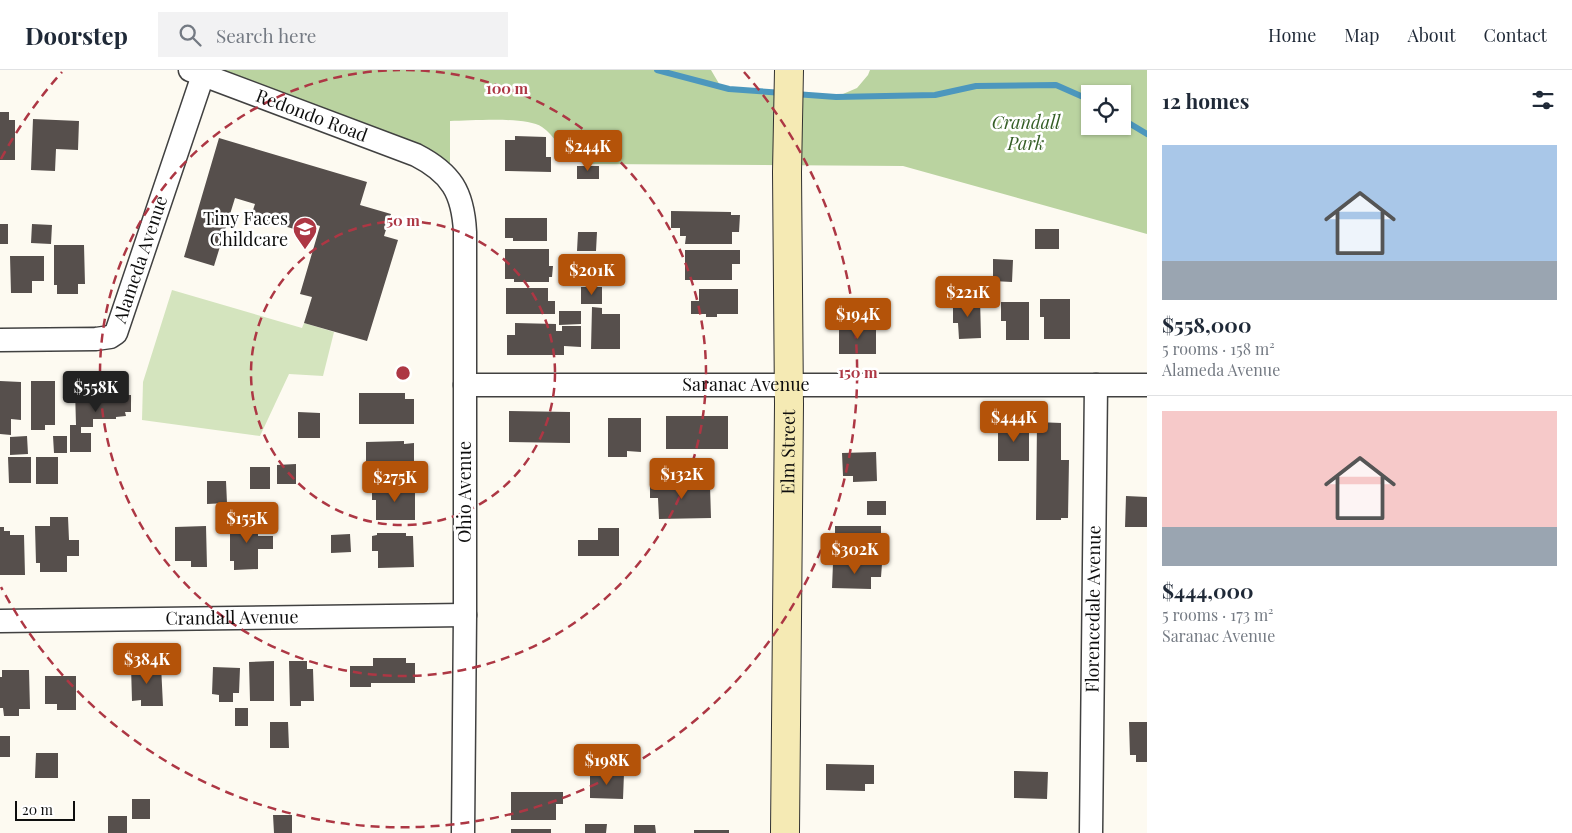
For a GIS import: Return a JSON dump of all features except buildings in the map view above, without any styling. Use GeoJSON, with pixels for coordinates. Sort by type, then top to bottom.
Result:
{"type":"FeatureCollection","features":[{"type":"Feature","properties":{"kind":"street","name":"Elm Street"},"geometry":{"type":"LineString","coordinates":[[785,833],[789,385],[787,172],[789,70]]}},
{"type":"Feature","properties":{"kind":"street","name":"Redondo Road"},"geometry":{"type":"LineString","coordinates":[[196,72],[379,140],[432,163]]}},
{"type":"Feature","properties":{"kind":"street","name":"Alameda Avenue"},"geometry":{"type":"LineString","coordinates":[[0,340],[96,339],[110,337],[116,333],[196,72]]}},
{"type":"Feature","properties":{"kind":"street","name":"Ohio Avenue"},"geometry":{"type":"LineString","coordinates":[[432,163],[450,178],[458,193],[465,232],[463,833]]}},
{"type":"Feature","properties":{"kind":"street","name":"Saranac Avenue"},"geometry":{"type":"LineString","coordinates":[[465,385],[1147,385]]}},
{"type":"Feature","properties":{"kind":"street","name":"Florencedale Avenue"},"geometry":{"type":"LineString","coordinates":[[1091,833],[1096,385]]}},
{"type":"Feature","properties":{"kind":"street","name":"Crandall Avenue"},"geometry":{"type":"LineString","coordinates":[[0,621],[465,615]]}},
{"type":"Feature","properties":{"kind":"green space","name":"Crandall Park"},"geometry":{"type":"Polygon","coordinates":[[[190,70],[711,70],[721,87],[729,89],[836,97],[857,88],[870,70],[1147,70],[1147,234],[903,166],[593,164],[569,157],[547,130],[534,124],[511,120],[450,121],[450,178],[190,70]]]}},
{"type":"Feature","properties":{"kind":"green space"},"geometry":{"type":"Polygon","coordinates":[[[172,290],[302,328],[304,323],[334,332],[323,376],[289,374],[260,436],[142,420],[143,382],[172,290]]]}},
{"type":"Feature","properties":{"kind":"waterway"},"geometry":{"type":"LineString","coordinates":[[657,70],[729,89],[783,93]]}},
{"type":"Feature","properties":{"kind":"waterway"},"geometry":{"type":"LineString","coordinates":[[795,94],[836,97],[935,95],[976,86],[1056,85],[1081,96]]}},
{"type":"Feature","properties":{"kind":"waterway"},"geometry":{"type":"LineString","coordinates":[[1131,124],[1147,134]]}},
{"type":"Feature","properties":{"kind":"place","name":"Tiny Faces Childcare"},"geometry":{"type":"Point","coordinates":[305,250]}}]}
